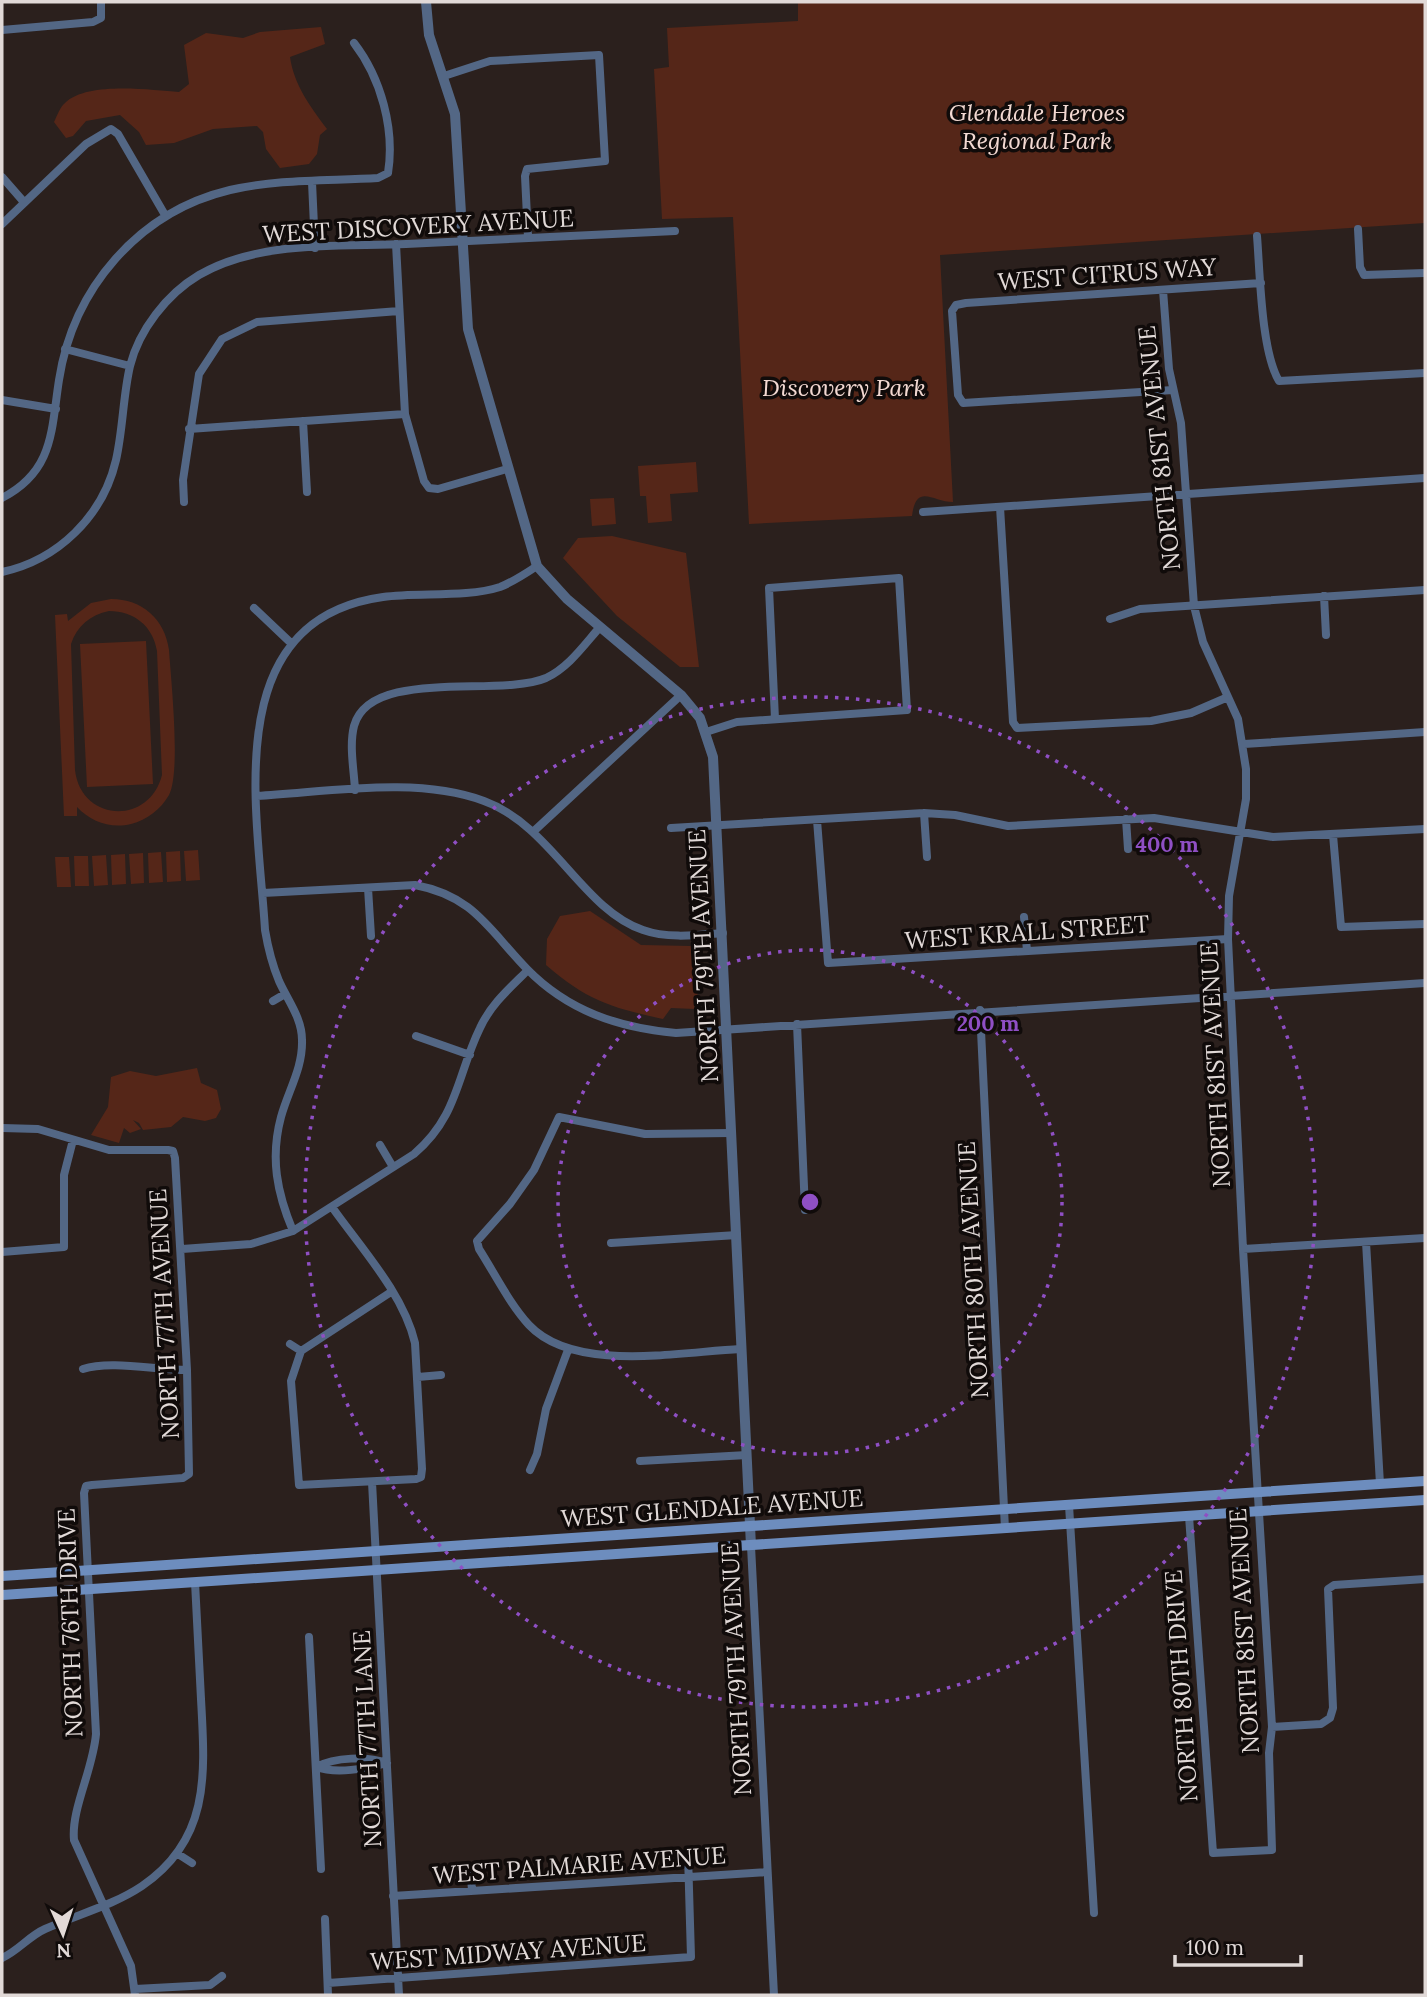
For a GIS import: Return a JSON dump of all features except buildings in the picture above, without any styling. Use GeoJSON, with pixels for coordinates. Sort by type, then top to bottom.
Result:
{"type":"FeatureCollection","features":[{"type":"Feature","properties":{"kind":"main road","name":"WEST GLENDALE AVENUE"},"geometry":{"type":"LineString","coordinates":[[2,1576],[1425,1481]]}},
{"type":"Feature","properties":{"kind":"main road","name":"WEST GLENDALE AVENUE"},"geometry":{"type":"LineString","coordinates":[[2,1595],[1425,1500]]}},
{"type":"Feature","properties":{"kind":"street"},"geometry":{"type":"LineString","coordinates":[[2,30],[93,22],[101,18],[101,2]]}},
{"type":"Feature","properties":{"kind":"street","name":"NORTH 79TH AVENUE"},"geometry":{"type":"LineString","coordinates":[[426,2],[429,35],[455,114],[461,241],[470,340],[537,566],[567,599],[681,695],[706,732],[713,757],[737,1235],[740,1349],[774,1995]]}},
{"type":"Feature","properties":{"kind":"street"},"geometry":{"type":"LineString","coordinates":[[2,498],[16,490],[39,467],[52,435],[65,349],[75,323],[102,274],[129,244],[165,215],[229,190],[378,178],[388,173],[390,144],[383,104],[366,59],[354,43]]}},
{"type":"Feature","properties":{"kind":"street"},"geometry":{"type":"LineString","coordinates":[[444,76],[490,61],[599,55],[605,161],[527,169],[524,176],[527,237]]}},
{"type":"Feature","properties":{"kind":"street"},"geometry":{"type":"LineString","coordinates":[[2,224],[23,201],[86,144],[111,129],[118,134],[165,215]]}},
{"type":"Feature","properties":{"kind":"street"},"geometry":{"type":"LineString","coordinates":[[2,177],[23,201]]}},
{"type":"Feature","properties":{"kind":"street"},"geometry":{"type":"LineString","coordinates":[[312,182],[316,248]]}},
{"type":"Feature","properties":{"kind":"street"},"geometry":{"type":"LineString","coordinates":[[1358,229],[1360,267],[1364,275],[1425,273]]}},
{"type":"Feature","properties":{"kind":"street","name":"WEST DISCOVERY AVENUE"},"geometry":{"type":"LineString","coordinates":[[2,572],[43,557],[67,540],[90,517],[112,474],[130,366],[143,335],[176,292],[198,276],[246,256],[316,248],[675,231]]}},
{"type":"Feature","properties":{"kind":"street"},"geometry":{"type":"LineString","coordinates":[[1258,236],[1261,283],[1274,372],[1279,381],[1425,373]]}},
{"type":"Feature","properties":{"kind":"street"},"geometry":{"type":"LineString","coordinates":[[396,244],[405,414],[429,488],[438,489],[507,469]]}},
{"type":"Feature","properties":{"kind":"street","name":"WEST CITRUS WAY"},"geometry":{"type":"LineString","coordinates":[[1173,390],[963,403],[958,395],[952,311],[956,305],[1261,283]]}},
{"type":"Feature","properties":{"kind":"street","name":"NORTH 81ST AVENUE"},"geometry":{"type":"LineString","coordinates":[[1163,290],[1173,390],[1181,423],[1194,606],[1203,642],[1228,696],[1244,744],[1247,784],[1229,896],[1228,939],[1243,1249],[1272,1727],[1269,1753],[1272,1850]]}},
{"type":"Feature","properties":{"kind":"street"},"geometry":{"type":"LineString","coordinates":[[184,502],[183,480],[199,373],[222,340],[257,322],[399,311]]}},
{"type":"Feature","properties":{"kind":"street"},"geometry":{"type":"LineString","coordinates":[[65,349],[130,366]]}},
{"type":"Feature","properties":{"kind":"street"},"geometry":{"type":"LineString","coordinates":[[2,400],[55,409]]}},
{"type":"Feature","properties":{"kind":"street"},"geometry":{"type":"LineString","coordinates":[[189,429],[405,414]]}},
{"type":"Feature","properties":{"kind":"street"},"geometry":{"type":"LineString","coordinates":[[303,421],[307,492]]}},
{"type":"Feature","properties":{"kind":"street"},"geometry":{"type":"LineString","coordinates":[[923,512],[1425,478]]}},
{"type":"Feature","properties":{"kind":"street"},"geometry":{"type":"LineString","coordinates":[[1000,507],[1013,722],[1017,728],[1151,721],[1191,713],[1228,696]]}},
{"type":"Feature","properties":{"kind":"street"},"geometry":{"type":"LineString","coordinates":[[293,1231],[282,1206],[275,1164],[281,1117],[302,1056],[298,1018],[269,956],[257,796],[256,746],[260,708],[275,669],[292,644],[321,620],[360,601],[414,593],[488,590],[510,583],[537,566]]}},
{"type":"Feature","properties":{"kind":"street"},"geometry":{"type":"LineString","coordinates":[[706,732],[728,723],[907,710],[899,578],[769,588],[775,719]]}},
{"type":"Feature","properties":{"kind":"street"},"geometry":{"type":"LineString","coordinates":[[1110,619],[1140,609],[1425,590]]}},
{"type":"Feature","properties":{"kind":"street"},"geometry":{"type":"LineString","coordinates":[[1324,596],[1326,635]]}},
{"type":"Feature","properties":{"kind":"street"},"geometry":{"type":"LineString","coordinates":[[254,608],[292,644]]}},
{"type":"Feature","properties":{"kind":"street"},"geometry":{"type":"LineString","coordinates":[[355,790],[354,727],[364,707],[384,695],[399,692],[513,684],[544,678],[570,661],[600,627]]}},
{"type":"Feature","properties":{"kind":"street"},"geometry":{"type":"LineString","coordinates":[[534,831],[681,695]]}},
{"type":"Feature","properties":{"kind":"street"},"geometry":{"type":"LineString","coordinates":[[1244,744],[1425,732]]}},
{"type":"Feature","properties":{"kind":"street"},"geometry":{"type":"LineString","coordinates":[[257,796],[425,788],[453,792],[486,802],[534,831],[601,902],[629,925],[667,934],[723,933]]}},
{"type":"Feature","properties":{"kind":"street"},"geometry":{"type":"LineString","coordinates":[[671,828],[924,813],[955,815],[1008,826],[1126,819],[1177,819],[1273,837],[1425,829]]}},
{"type":"Feature","properties":{"kind":"street"},"geometry":{"type":"LineString","coordinates":[[924,813],[927,857]]}},
{"type":"Feature","properties":{"kind":"street"},"geometry":{"type":"LineString","coordinates":[[1126,819],[1128,849]]}},
{"type":"Feature","properties":{"kind":"street","name":"WEST KRALL STREET"},"geometry":{"type":"LineString","coordinates":[[817,820],[828,962],[1228,939]]}},
{"type":"Feature","properties":{"kind":"street"},"geometry":{"type":"LineString","coordinates":[[1333,835],[1341,927],[1425,923]]}},
{"type":"Feature","properties":{"kind":"street"},"geometry":{"type":"LineString","coordinates":[[263,893],[415,885],[450,894],[480,916],[528,970],[568,1002],[618,1024],[676,1033],[980,1010],[1230,997],[1425,983]]}},
{"type":"Feature","properties":{"kind":"street"},"geometry":{"type":"LineString","coordinates":[[368,888],[371,936]]}},
{"type":"Feature","properties":{"kind":"street"},"geometry":{"type":"LineString","coordinates":[[1024,917],[1027,951]]}},
{"type":"Feature","properties":{"kind":"street"},"geometry":{"type":"LineString","coordinates":[[182,1249],[251,1244],[293,1231],[432,1139],[446,1119],[480,1028],[494,1004],[528,970]]}},
{"type":"Feature","properties":{"kind":"street"},"geometry":{"type":"LineString","coordinates":[[273,1001],[285,994]]}},
{"type":"Feature","properties":{"kind":"street","name":"NORTH 80TH AVENUE"},"geometry":{"type":"LineString","coordinates":[[980,1010],[1005,1529]]}},
{"type":"Feature","properties":{"kind":"street"},"geometry":{"type":"LineString","coordinates":[[797,1024],[805,1210]]}},
{"type":"Feature","properties":{"kind":"street"},"geometry":{"type":"LineString","coordinates":[[416,1036],[470,1055]]}},
{"type":"Feature","properties":{"kind":"street"},"geometry":{"type":"LineString","coordinates":[[732,1133],[645,1134],[559,1116],[534,1170],[510,1205],[477,1241],[479,1249],[529,1325],[553,1344],[598,1356],[740,1349]]}},
{"type":"Feature","properties":{"kind":"street"},"geometry":{"type":"LineString","coordinates":[[2,1128],[38,1129],[74,1140],[64,1175],[64,1247],[2,1252]]}},
{"type":"Feature","properties":{"kind":"street","name":"NORTH 77TH AVENUE"},"geometry":{"type":"LineString","coordinates":[[74,1140],[125,1152],[173,1152],[182,1249],[187,1370],[189,1474],[183,1478],[86,1486]]}},
{"type":"Feature","properties":{"kind":"street"},"geometry":{"type":"LineString","coordinates":[[380,1145],[393,1167]]}},
{"type":"Feature","properties":{"kind":"street"},"geometry":{"type":"LineString","coordinates":[[332,1207],[391,1292],[411,1328],[418,1377],[421,1477],[299,1485],[290,1381],[301,1351],[391,1292]]}},
{"type":"Feature","properties":{"kind":"street"},"geometry":{"type":"LineString","coordinates":[[611,1242],[737,1235]]}},
{"type":"Feature","properties":{"kind":"street"},"geometry":{"type":"LineString","coordinates":[[1243,1249],[1425,1238]]}},
{"type":"Feature","properties":{"kind":"street"},"geometry":{"type":"LineString","coordinates":[[1366,1242],[1380,1484]]}},
{"type":"Feature","properties":{"kind":"street"},"geometry":{"type":"LineString","coordinates":[[290,1344],[301,1351]]}},
{"type":"Feature","properties":{"kind":"street"},"geometry":{"type":"LineString","coordinates":[[530,1470],[537,1454],[546,1409],[568,1350]]}},
{"type":"Feature","properties":{"kind":"street"},"geometry":{"type":"LineString","coordinates":[[83,1369],[113,1364],[146,1370],[187,1370]]}},
{"type":"Feature","properties":{"kind":"street"},"geometry":{"type":"LineString","coordinates":[[418,1377],[441,1375]]}},
{"type":"Feature","properties":{"kind":"street"},"geometry":{"type":"LineString","coordinates":[[640,1461],[747,1455]]}},
{"type":"Feature","properties":{"kind":"street","name":"NORTH 77TH LANE"},"geometry":{"type":"LineString","coordinates":[[372,1482],[399,1995]]}},
{"type":"Feature","properties":{"kind":"street","name":"NORTH 76TH DRIVE"},"geometry":{"type":"LineString","coordinates":[[86,1486],[96,1734],[93,1762],[73,1831],[77,1851],[131,1966],[135,1992]]}},
{"type":"Feature","properties":{"kind":"street"},"geometry":{"type":"LineString","coordinates":[[1069,1505],[1094,1913]]}},
{"type":"Feature","properties":{"kind":"street","name":"NORTH 80TH DRIVE"},"geometry":{"type":"LineString","coordinates":[[1189,1516],[1213,1853],[1272,1850]]}},
{"type":"Feature","properties":{"kind":"street"},"geometry":{"type":"LineString","coordinates":[[1272,1727],[1321,1724],[1331,1718],[1333,1708],[1328,1589],[1334,1585],[1425,1579]]}},
{"type":"Feature","properties":{"kind":"street"},"geometry":{"type":"LineString","coordinates":[[2,1958],[46,1928],[105,1906],[144,1885],[178,1854],[200,1805],[205,1768],[195,1582]]}},
{"type":"Feature","properties":{"kind":"street"},"geometry":{"type":"LineString","coordinates":[[309,1637],[321,1869]]}},
{"type":"Feature","properties":{"kind":"street"},"geometry":{"type":"LineString","coordinates":[[316,1766],[326,1770],[372,1768],[387,1763]]}},
{"type":"Feature","properties":{"kind":"street"},"geometry":{"type":"LineString","coordinates":[[178,1854],[192,1863]]}},
{"type":"Feature","properties":{"kind":"street"},"geometry":{"type":"LineString","coordinates":[[688,1855],[689,1877]]}},
{"type":"Feature","properties":{"kind":"street"},"geometry":{"type":"LineString","coordinates":[[470,1867],[472,1890]]}},
{"type":"Feature","properties":{"kind":"street","name":"WEST PALMARIE AVENUE"},"geometry":{"type":"LineString","coordinates":[[393,1896],[767,1872]]}},
{"type":"Feature","properties":{"kind":"street","name":"WEST MIDWAY AVENUE"},"geometry":{"type":"LineString","coordinates":[[327,1983],[691,1957],[689,1877]]}},
{"type":"Feature","properties":{"kind":"street"},"geometry":{"type":"LineString","coordinates":[[324,1919],[328,1995]]}},
{"type":"Feature","properties":{"kind":"street"},"geometry":{"type":"LineString","coordinates":[[135,1992],[209,1985],[222,1976]]}},
{"type":"Feature","properties":{"kind":"green space","name":"Glendale Heroes Regional Park"},"geometry":{"type":"Polygon","coordinates":[[[798,2],[1425,2],[1425,223],[940,255],[953,502],[921,497],[917,499],[912,516],[749,524],[733,217],[662,219],[654,69],[669,67],[667,28],[798,21],[798,2]]]}},
{"type":"Feature","properties":{"kind":"green space"},"geometry":{"type":"Polygon","coordinates":[[[321,27],[325,44],[290,57],[299,86],[327,129],[320,135],[317,154],[309,164],[280,168],[266,149],[263,132],[257,126],[213,129],[174,143],[146,145],[139,132],[120,115],[86,121],[73,136],[66,138],[54,122],[65,103],[88,92],[120,88],[179,92],[189,84],[184,45],[206,33],[243,38],[260,32],[321,27]]]}},
{"type":"Feature","properties":{"kind":"green space"},"geometry":{"type":"Polygon","coordinates":[[[696,462],[698,492],[670,494],[672,521],[648,523],[646,496],[640,496],[638,466],[696,462]]]}},
{"type":"Feature","properties":{"kind":"green space"},"geometry":{"type":"Polygon","coordinates":[[[614,498],[616,524],[592,526],[590,499],[614,498]]]}},
{"type":"Feature","properties":{"kind":"green space"},"geometry":{"type":"Polygon","coordinates":[[[612,536],[686,553],[699,667],[680,667],[617,616],[563,558],[578,538],[612,536]]]}},
{"type":"Feature","properties":{"kind":"green space"},"geometry":{"type":"Polygon","coordinates":[[[111,599],[142,607],[163,629],[169,650],[174,725],[173,783],[169,795],[158,809],[143,820],[131,824],[116,826],[102,823],[77,807],[77,816],[64,816],[55,615],[67,614],[68,621],[91,603],[111,599]],[[109,611],[90,618],[77,632],[71,644],[75,770],[80,787],[89,800],[102,808],[116,811],[130,810],[144,803],[155,792],[162,775],[155,642],[141,622],[109,611]]]}},
{"type":"Feature","properties":{"kind":"green space"},"geometry":{"type":"Polygon","coordinates":[[[146,641],[153,784],[87,787],[80,644],[146,641]]]}},
{"type":"Feature","properties":{"kind":"green space"},"geometry":{"type":"Polygon","coordinates":[[[198,850],[200,880],[186,881],[184,851],[198,850]]]}},
{"type":"Feature","properties":{"kind":"green space"},"geometry":{"type":"Polygon","coordinates":[[[180,851],[181,881],[167,882],[166,852],[180,851]]]}},
{"type":"Feature","properties":{"kind":"green space"},"geometry":{"type":"Polygon","coordinates":[[[161,852],[163,882],[149,883],[148,853],[161,852]]]}},
{"type":"Feature","properties":{"kind":"green space"},"geometry":{"type":"Polygon","coordinates":[[[143,853],[144,883],[131,884],[129,854],[143,853]]]}},
{"type":"Feature","properties":{"kind":"green space"},"geometry":{"type":"Polygon","coordinates":[[[125,854],[126,884],[112,885],[111,855],[125,854]]]}},
{"type":"Feature","properties":{"kind":"green space"},"geometry":{"type":"Polygon","coordinates":[[[106,855],[108,885],[94,886],[92,856],[106,855]]]}},
{"type":"Feature","properties":{"kind":"green space"},"geometry":{"type":"Polygon","coordinates":[[[74,856],[88,856],[89,886],[75,886],[74,856]]]}},
{"type":"Feature","properties":{"kind":"green space"},"geometry":{"type":"Polygon","coordinates":[[[55,857],[69,857],[71,887],[57,887],[55,857]]]}},
{"type":"Feature","properties":{"kind":"green space"},"geometry":{"type":"Polygon","coordinates":[[[590,911],[641,945],[691,946],[704,955],[695,1009],[671,1008],[663,1019],[629,1011],[587,995],[546,965],[547,939],[560,916],[590,911]]]}},
{"type":"Feature","properties":{"kind":"green space"},"geometry":{"type":"Polygon","coordinates":[[[197,1068],[201,1083],[217,1090],[221,1109],[216,1118],[205,1121],[183,1117],[171,1127],[143,1130],[139,1123],[133,1120],[141,1129],[130,1133],[124,1128],[119,1143],[91,1135],[108,1107],[111,1077],[130,1071],[156,1076],[197,1068]]]}},
{"type":"Feature","properties":{"kind":"park label","name":"Discovery Park"},"geometry":{"type":"Point","coordinates":[844,387]}}]}
